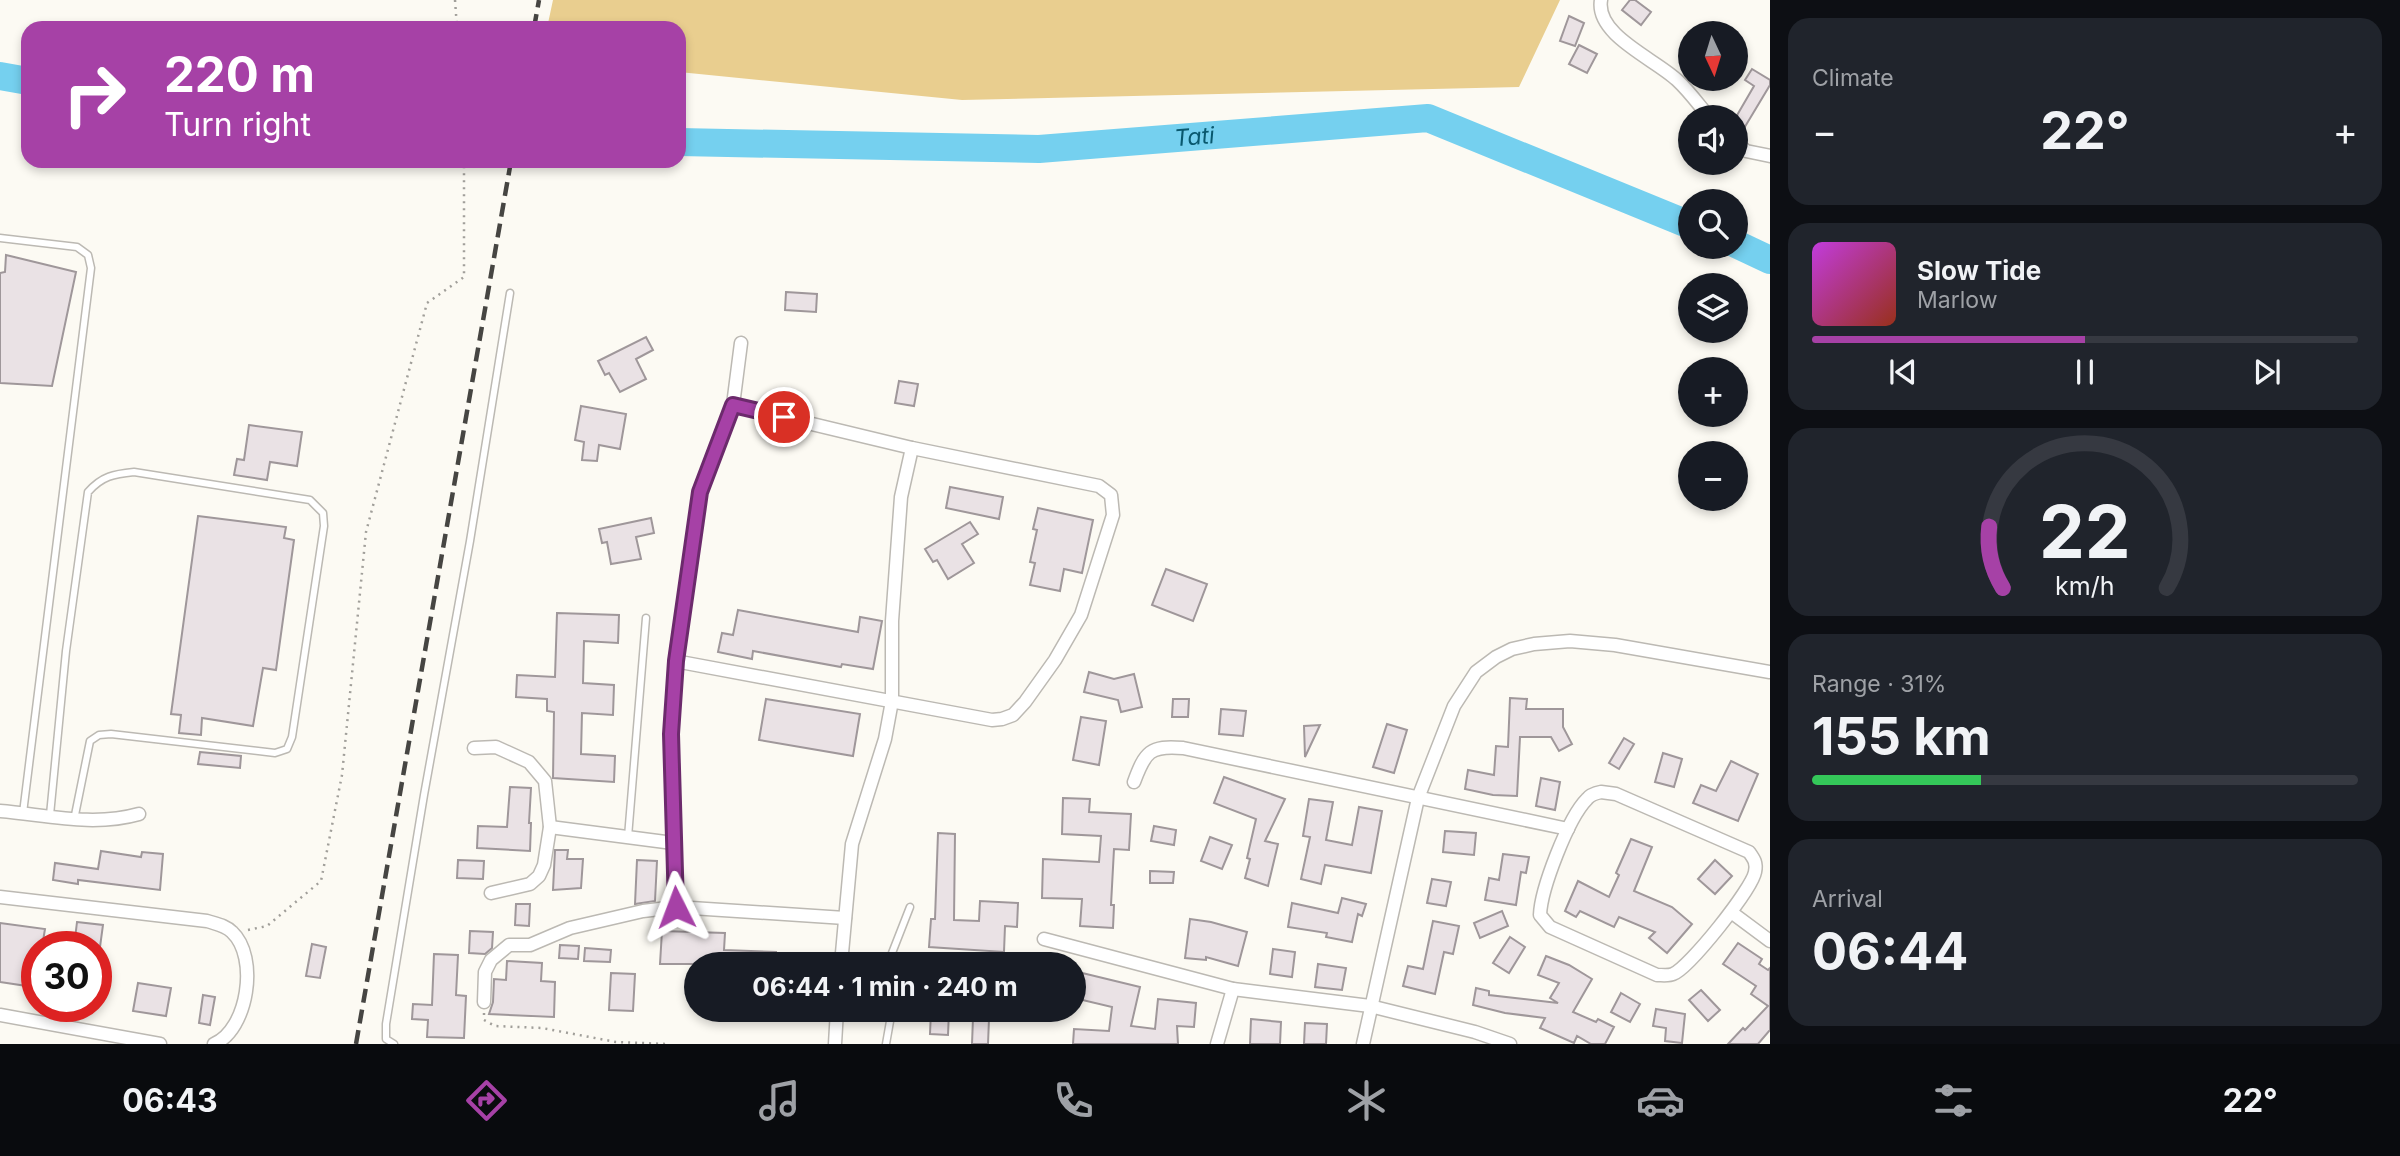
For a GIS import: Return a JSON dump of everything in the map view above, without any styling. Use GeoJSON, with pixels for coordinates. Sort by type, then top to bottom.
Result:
{"type":"FeatureCollection","features":[{"type":"Feature","properties":{"kind":"street"},"geometry":{"type":"LineString","coordinates":[[1601,0],[1599,8],[1610,30],[1676,79],[1699,105]]}},
{"type":"Feature","properties":{"kind":"street"},"geometry":{"type":"LineString","coordinates":[[1748,151],[1770,156]]}},
{"type":"Feature","properties":{"kind":"street"},"geometry":{"type":"LineString","coordinates":[[676,907],[671,734],[676,661],[700,492],[733,405],[741,344]]}},
{"type":"Feature","properties":{"kind":"street"},"geometry":{"type":"LineString","coordinates":[[676,661],[992,720],[1002,719],[1013,715],[1026,702],[1081,615],[1113,515],[1111,495],[1099,485],[912,448],[733,405]]}},
{"type":"Feature","properties":{"kind":"street"},"geometry":{"type":"LineString","coordinates":[[842,952],[852,844],[885,739],[892,701],[892,621],[901,497],[912,448]]}},
{"type":"Feature","properties":{"kind":"street"},"geometry":{"type":"LineString","coordinates":[[1363,1044],[1418,797],[1454,706],[1476,672],[1511,649],[1570,641],[1615,645],[1770,672]]}},
{"type":"Feature","properties":{"kind":"street"},"geometry":{"type":"LineString","coordinates":[[1134,782],[1141,763],[1151,751],[1163,746],[1183,748],[1567,830]]}},
{"type":"Feature","properties":{"kind":"street"},"geometry":{"type":"LineString","coordinates":[[474,748],[496,747],[529,762],[545,781],[550,827],[544,865],[539,876],[530,884],[491,893]]}},
{"type":"Feature","properties":{"kind":"street"},"geometry":{"type":"LineString","coordinates":[[1601,792],[1616,794],[1749,852],[1756,862],[1755,874],[1731,912],[1685,966],[1674,974],[1657,975],[1550,927],[1540,915],[1541,901],[1567,830],[1588,797],[1601,792]]}},
{"type":"Feature","properties":{"kind":"street"},"geometry":{"type":"LineString","coordinates":[[0,811],[75,820],[116,820],[139,814]]}},
{"type":"Feature","properties":{"kind":"street"},"geometry":{"type":"LineString","coordinates":[[550,827],[673,843]]}},
{"type":"Feature","properties":{"kind":"street"},"geometry":{"type":"LineString","coordinates":[[0,897],[207,921],[234,933],[245,953],[248,971],[246,992],[235,1025],[224,1040],[214,1044]]}},
{"type":"Feature","properties":{"kind":"street"},"geometry":{"type":"LineString","coordinates":[[484,1002],[485,972],[491,960],[509,945],[530,945],[570,928],[643,911],[676,907],[845,918]]}},
{"type":"Feature","properties":{"kind":"street"},"geometry":{"type":"LineString","coordinates":[[1731,912],[1770,941]]}},
{"type":"Feature","properties":{"kind":"street"},"geometry":{"type":"LineString","coordinates":[[1044,939],[1233,989],[1370,1006],[1475,1032],[1510,1044]]}},
{"type":"Feature","properties":{"kind":"street"},"geometry":{"type":"LineString","coordinates":[[1217,1044],[1233,989]]}},
{"type":"Feature","properties":{"kind":"street"},"geometry":{"type":"LineString","coordinates":[[0,1015],[160,1044]]}},
{"type":"Feature","properties":{"kind":"street"},"geometry":{"type":"LineString","coordinates":[[835,1044],[836,1022]]}},
{"type":"Feature","properties":{"kind":"lane"},"geometry":{"type":"LineString","coordinates":[[0,238],[77,247],[88,255],[91,268],[23,813]]}},
{"type":"Feature","properties":{"kind":"lane"},"geometry":{"type":"LineString","coordinates":[[394,1044],[386,1039],[386,1024],[510,293]]}},
{"type":"Feature","properties":{"kind":"lane"},"geometry":{"type":"LineString","coordinates":[[50,816],[66,651],[89,492],[97,482],[109,475],[134,472],[310,500],[323,513],[324,526],[292,737],[287,749],[275,753],[111,734],[99,735],[90,741],[75,820]]}},
{"type":"Feature","properties":{"kind":"lane"},"geometry":{"type":"LineString","coordinates":[[628,836],[646,618]]}},
{"type":"Feature","properties":{"kind":"lane"},"geometry":{"type":"LineString","coordinates":[[892,952],[910,907]]}},
{"type":"Feature","properties":{"kind":"lane"},"geometry":{"type":"LineString","coordinates":[[886,1044],[889,1022]]}},
{"type":"Feature","properties":{"kind":"path"},"geometry":{"type":"LineString","coordinates":[[455,0],[456,21]]}},
{"type":"Feature","properties":{"kind":"path"},"geometry":{"type":"LineString","coordinates":[[234,933],[267,926],[321,881],[342,775],[366,533],[427,303],[464,277],[464,168]]}},
{"type":"Feature","properties":{"kind":"path"},"geometry":{"type":"LineString","coordinates":[[484,1002],[484,1020],[495,1026],[542,1028],[616,1042],[667,1044]]}},
{"type":"Feature","properties":{"kind":"shaded area"},"geometry":{"type":"Polygon","coordinates":[[[553,0],[1560,0],[1519,87],[962,100],[686,73],[686,21],[548,21],[553,0]]]}},
{"type":"Feature","properties":{"kind":"building"},"geometry":{"type":"Polygon","coordinates":[[[1630,0],[1635,0],[1651,12],[1641,25],[1622,10],[1630,0]]]}},
{"type":"Feature","properties":{"kind":"building"},"geometry":{"type":"Polygon","coordinates":[[[1569,16],[1584,23],[1575,46],[1560,41],[1569,16]]]}},
{"type":"Feature","properties":{"kind":"building"},"geometry":{"type":"Polygon","coordinates":[[[1579,45],[1597,54],[1587,73],[1569,64],[1579,45]]]}},
{"type":"Feature","properties":{"kind":"building"},"geometry":{"type":"Polygon","coordinates":[[[1752,69],[1770,80],[1770,85],[1748,122],[1748,105],[1743,105],[1754,86],[1748,82],[1752,69]]]}},
{"type":"Feature","properties":{"kind":"building"},"geometry":{"type":"Polygon","coordinates":[[[6,255],[76,272],[52,386],[0,383],[0,273],[5,272],[6,255]]]}},
{"type":"Feature","properties":{"kind":"building"},"geometry":{"type":"Polygon","coordinates":[[[786,292],[817,294],[816,312],[785,310],[786,292]]]}},
{"type":"Feature","properties":{"kind":"building"},"geometry":{"type":"Polygon","coordinates":[[[646,337],[653,350],[636,359],[646,379],[620,392],[609,373],[605,375],[598,361],[646,337]]]}},
{"type":"Feature","properties":{"kind":"building"},"geometry":{"type":"Polygon","coordinates":[[[899,381],[918,384],[914,406],[895,403],[899,381]]]}},
{"type":"Feature","properties":{"kind":"building"},"geometry":{"type":"Polygon","coordinates":[[[581,406],[626,414],[620,449],[599,445],[597,461],[582,460],[584,442],[575,440],[581,406]]]}},
{"type":"Feature","properties":{"kind":"building"},"geometry":{"type":"Polygon","coordinates":[[[249,425],[302,432],[297,466],[270,462],[267,480],[234,475],[237,459],[244,460],[249,425]]]}},
{"type":"Feature","properties":{"kind":"building"},"geometry":{"type":"Polygon","coordinates":[[[950,487],[1003,497],[999,519],[946,508],[950,487]]]}},
{"type":"Feature","properties":{"kind":"building"},"geometry":{"type":"Polygon","coordinates":[[[1038,508],[1093,520],[1082,573],[1064,569],[1060,591],[1030,585],[1035,563],[1030,562],[1037,530],[1033,529],[1038,508]]]}},
{"type":"Feature","properties":{"kind":"building"},"geometry":{"type":"Polygon","coordinates":[[[198,516],[286,527],[284,538],[294,540],[276,670],[263,668],[253,726],[202,718],[201,735],[179,733],[181,715],[171,714],[198,516]]]}},
{"type":"Feature","properties":{"kind":"building"},"geometry":{"type":"Polygon","coordinates":[[[651,518],[654,533],[636,537],[641,559],[611,564],[607,542],[602,543],[599,529],[651,518]]]}},
{"type":"Feature","properties":{"kind":"building"},"geometry":{"type":"Polygon","coordinates":[[[970,522],[978,534],[962,544],[974,563],[948,579],[937,560],[933,562],[925,549],[970,522]]]}},
{"type":"Feature","properties":{"kind":"building"},"geometry":{"type":"Polygon","coordinates":[[[1166,569],[1207,584],[1193,621],[1152,605],[1166,569]]]}},
{"type":"Feature","properties":{"kind":"building"},"geometry":{"type":"Polygon","coordinates":[[[738,610],[858,632],[860,617],[882,621],[873,669],[842,664],[841,667],[753,651],[752,659],[718,652],[722,633],[733,635],[738,610]]]}},
{"type":"Feature","properties":{"kind":"building"},"geometry":{"type":"Polygon","coordinates":[[[557,613],[619,615],[618,643],[584,641],[583,683],[614,685],[613,715],[582,713],[581,754],[615,756],[614,782],[553,778],[554,712],[547,711],[547,699],[516,697],[517,675],[555,677],[557,613]]]}},
{"type":"Feature","properties":{"kind":"building"},"geometry":{"type":"Polygon","coordinates":[[[1089,672],[1114,679],[1134,674],[1142,707],[1121,712],[1118,700],[1084,692],[1089,672]]]}},
{"type":"Feature","properties":{"kind":"building"},"geometry":{"type":"Polygon","coordinates":[[[1510,698],[1527,699],[1526,709],[1563,709],[1563,727],[1572,744],[1559,751],[1551,737],[1520,737],[1517,796],[1493,795],[1465,789],[1468,770],[1494,775],[1496,746],[1508,747],[1510,698]]]}},
{"type":"Feature","properties":{"kind":"building"},"geometry":{"type":"Polygon","coordinates":[[[766,699],[860,714],[853,756],[759,740],[766,699]]]}},
{"type":"Feature","properties":{"kind":"building"},"geometry":{"type":"Polygon","coordinates":[[[1173,699],[1189,699],[1188,717],[1172,717],[1173,699]]]}},
{"type":"Feature","properties":{"kind":"building"},"geometry":{"type":"Polygon","coordinates":[[[1221,709],[1246,711],[1243,736],[1219,734],[1221,709]]]}},
{"type":"Feature","properties":{"kind":"building"},"geometry":{"type":"Polygon","coordinates":[[[1081,717],[1106,721],[1099,765],[1073,760],[1081,717]]]}},
{"type":"Feature","properties":{"kind":"building"},"geometry":{"type":"Polygon","coordinates":[[[1387,724],[1407,730],[1394,773],[1373,767],[1387,724]]]}},
{"type":"Feature","properties":{"kind":"building"},"geometry":{"type":"Polygon","coordinates":[[[1320,725],[1305,757],[1304,726],[1320,725]]]}},
{"type":"Feature","properties":{"kind":"building"},"geometry":{"type":"Polygon","coordinates":[[[1624,738],[1634,744],[1619,769],[1609,763],[1624,738]]]}},
{"type":"Feature","properties":{"kind":"building"},"geometry":{"type":"Polygon","coordinates":[[[200,752],[241,756],[240,768],[198,764],[200,752]]]}},
{"type":"Feature","properties":{"kind":"building"},"geometry":{"type":"Polygon","coordinates":[[[1663,753],[1682,759],[1674,787],[1655,782],[1663,753]]]}},
{"type":"Feature","properties":{"kind":"building"},"geometry":{"type":"Polygon","coordinates":[[[1731,761],[1758,774],[1738,821],[1693,803],[1701,785],[1716,791],[1731,761]]]}},
{"type":"Feature","properties":{"kind":"building"},"geometry":{"type":"Polygon","coordinates":[[[1224,777],[1285,799],[1265,841],[1278,844],[1268,886],[1245,878],[1256,819],[1214,803],[1224,777]]]}},
{"type":"Feature","properties":{"kind":"building"},"geometry":{"type":"Polygon","coordinates":[[[1541,778],[1560,782],[1555,810],[1536,806],[1541,778]]]}},
{"type":"Feature","properties":{"kind":"building"},"geometry":{"type":"Polygon","coordinates":[[[510,787],[531,788],[530,851],[477,848],[478,826],[507,827],[510,787]]]}},
{"type":"Feature","properties":{"kind":"building"},"geometry":{"type":"Polygon","coordinates":[[[1063,798],[1090,799],[1089,812],[1131,814],[1129,850],[1114,849],[1111,905],[1114,905],[1113,928],[1080,926],[1082,899],[1042,898],[1043,859],[1099,862],[1101,836],[1062,834],[1063,798]]]}},
{"type":"Feature","properties":{"kind":"building"},"geometry":{"type":"Polygon","coordinates":[[[1309,799],[1333,802],[1326,840],[1352,845],[1359,807],[1382,811],[1371,873],[1325,865],[1321,884],[1301,879],[1310,837],[1303,836],[1309,799]]]}},
{"type":"Feature","properties":{"kind":"building"},"geometry":{"type":"Polygon","coordinates":[[[1154,826],[1176,830],[1174,845],[1151,841],[1154,826]]]}},
{"type":"Feature","properties":{"kind":"building"},"geometry":{"type":"Polygon","coordinates":[[[1445,831],[1476,833],[1474,855],[1443,852],[1445,831]]]}},
{"type":"Feature","properties":{"kind":"building"},"geometry":{"type":"Polygon","coordinates":[[[938,833],[955,834],[954,920],[979,921],[980,901],[1018,903],[1017,927],[1005,926],[1004,952],[929,947],[931,919],[935,919],[938,833]]]}},
{"type":"Feature","properties":{"kind":"building"},"geometry":{"type":"Polygon","coordinates":[[[1210,837],[1232,845],[1222,869],[1201,861],[1210,837]]]}},
{"type":"Feature","properties":{"kind":"building"},"geometry":{"type":"Polygon","coordinates":[[[1631,839],[1652,847],[1634,891],[1672,907],[1692,924],[1667,953],[1649,938],[1655,932],[1619,917],[1614,927],[1580,911],[1576,917],[1565,911],[1578,881],[1609,897],[1631,839]]]}},
{"type":"Feature","properties":{"kind":"building"},"geometry":{"type":"Polygon","coordinates":[[[555,850],[568,850],[567,859],[583,859],[581,888],[553,890],[555,850]]]}},
{"type":"Feature","properties":{"kind":"building"},"geometry":{"type":"Polygon","coordinates":[[[101,851],[141,857],[142,852],[163,854],[160,890],[78,880],[78,884],[53,880],[55,863],[98,869],[101,851]]]}},
{"type":"Feature","properties":{"kind":"building"},"geometry":{"type":"Polygon","coordinates":[[[1503,854],[1529,857],[1526,873],[1521,872],[1516,905],[1485,900],[1489,878],[1499,880],[1503,854]]]}},
{"type":"Feature","properties":{"kind":"building"},"geometry":{"type":"Polygon","coordinates":[[[458,860],[484,861],[483,879],[457,878],[458,860]]]}},
{"type":"Feature","properties":{"kind":"building"},"geometry":{"type":"Polygon","coordinates":[[[637,860],[657,861],[655,901],[635,904],[637,860]]]}},
{"type":"Feature","properties":{"kind":"building"},"geometry":{"type":"Polygon","coordinates":[[[1715,860],[1732,876],[1715,894],[1698,879],[1715,860]]]}},
{"type":"Feature","properties":{"kind":"building"},"geometry":{"type":"Polygon","coordinates":[[[1150,871],[1174,872],[1173,883],[1150,883],[1150,871]]]}},
{"type":"Feature","properties":{"kind":"building"},"geometry":{"type":"Polygon","coordinates":[[[1432,879],[1451,882],[1446,906],[1427,903],[1432,879]]]}},
{"type":"Feature","properties":{"kind":"building"},"geometry":{"type":"Polygon","coordinates":[[[1342,898],[1366,904],[1362,916],[1358,914],[1352,942],[1326,937],[1327,933],[1288,927],[1292,903],[1338,913],[1342,898]]]}},
{"type":"Feature","properties":{"kind":"building"},"geometry":{"type":"Polygon","coordinates":[[[516,904],[530,904],[529,926],[515,925],[516,904]]]}},
{"type":"Feature","properties":{"kind":"building"},"geometry":{"type":"Polygon","coordinates":[[[1502,911],[1508,926],[1480,938],[1474,923],[1502,911]]]}},
{"type":"Feature","properties":{"kind":"building"},"geometry":{"type":"Polygon","coordinates":[[[1190,919],[1247,932],[1238,966],[1206,957],[1206,960],[1185,958],[1190,919]]]}},
{"type":"Feature","properties":{"kind":"building"},"geometry":{"type":"Polygon","coordinates":[[[1433,921],[1459,926],[1453,954],[1444,952],[1435,994],[1403,986],[1408,966],[1423,969],[1433,921]]]}},
{"type":"Feature","properties":{"kind":"building"},"geometry":{"type":"Polygon","coordinates":[[[77,922],[103,925],[102,931],[76,931],[77,922]]]}},
{"type":"Feature","properties":{"kind":"building"},"geometry":{"type":"Polygon","coordinates":[[[0,923],[45,929],[21,931],[21,985],[0,982],[0,923]]]}},
{"type":"Feature","properties":{"kind":"building"},"geometry":{"type":"Polygon","coordinates":[[[470,931],[493,932],[492,948],[485,954],[469,953],[470,931]]]}},
{"type":"Feature","properties":{"kind":"building"},"geometry":{"type":"Polygon","coordinates":[[[662,931],[725,933],[724,950],[776,952],[684,952],[684,964],[660,964],[662,931]]]}},
{"type":"Feature","properties":{"kind":"building"},"geometry":{"type":"Polygon","coordinates":[[[1510,937],[1525,947],[1509,973],[1493,963],[1510,937]]]}},
{"type":"Feature","properties":{"kind":"building"},"geometry":{"type":"Polygon","coordinates":[[[1738,943],[1762,959],[1759,964],[1768,970],[1770,968],[1770,1030],[1758,1044],[1728,1044],[1768,1006],[1751,994],[1756,986],[1723,964],[1738,943]]]}},
{"type":"Feature","properties":{"kind":"building"},"geometry":{"type":"Polygon","coordinates":[[[312,944],[326,947],[320,978],[306,976],[312,944]]]}},
{"type":"Feature","properties":{"kind":"building"},"geometry":{"type":"Polygon","coordinates":[[[560,945],[579,946],[578,959],[559,958],[560,945]]]}},
{"type":"Feature","properties":{"kind":"building"},"geometry":{"type":"Polygon","coordinates":[[[585,948],[611,950],[610,962],[584,961],[585,948]]]}},
{"type":"Feature","properties":{"kind":"building"},"geometry":{"type":"Polygon","coordinates":[[[1273,949],[1295,952],[1292,977],[1270,974],[1273,949]]]}},
{"type":"Feature","properties":{"kind":"building"},"geometry":{"type":"Polygon","coordinates":[[[434,954],[458,955],[456,995],[466,996],[464,1038],[427,1037],[428,1020],[412,1019],[413,1004],[432,1005],[434,954]]]}},
{"type":"Feature","properties":{"kind":"building"},"geometry":{"type":"Polygon","coordinates":[[[1546,956],[1569,965],[1592,979],[1573,1012],[1614,1027],[1605,1044],[1591,1044],[1577,1036],[1574,1043],[1540,1028],[1545,1018],[1505,1013],[1473,1005],[1476,988],[1489,991],[1489,995],[1558,1003],[1550,998],[1559,983],[1538,975],[1546,956]]]}},
{"type":"Feature","properties":{"kind":"building"},"geometry":{"type":"Polygon","coordinates":[[[507,961],[542,963],[541,981],[555,982],[554,1017],[489,1014],[493,1002],[494,979],[506,980],[507,961]]]}},
{"type":"Feature","properties":{"kind":"building"},"geometry":{"type":"Polygon","coordinates":[[[1318,964],[1346,968],[1342,990],[1315,987],[1318,964]]]}},
{"type":"Feature","properties":{"kind":"building"},"geometry":{"type":"Polygon","coordinates":[[[611,973],[635,974],[633,1011],[609,1010],[611,973]]]}},
{"type":"Feature","properties":{"kind":"building"},"geometry":{"type":"Polygon","coordinates":[[[1086,974],[1140,987],[1131,1026],[1155,1029],[1158,999],[1196,1003],[1194,1027],[1177,1026],[1178,1044],[1073,1044],[1074,1029],[1109,1031],[1112,1007],[1086,1001],[1086,974]]]}},
{"type":"Feature","properties":{"kind":"building"},"geometry":{"type":"Polygon","coordinates":[[[138,983],[171,988],[166,1016],[133,1011],[138,983]]]}},
{"type":"Feature","properties":{"kind":"building"},"geometry":{"type":"Polygon","coordinates":[[[1701,990],[1720,1010],[1708,1021],[1689,1000],[1701,990]]]}},
{"type":"Feature","properties":{"kind":"building"},"geometry":{"type":"Polygon","coordinates":[[[1621,993],[1640,1004],[1630,1022],[1611,1012],[1621,993]]]}},
{"type":"Feature","properties":{"kind":"building"},"geometry":{"type":"Polygon","coordinates":[[[203,995],[215,997],[210,1025],[199,1023],[203,995]]]}},
{"type":"Feature","properties":{"kind":"building"},"geometry":{"type":"Polygon","coordinates":[[[1656,1009],[1685,1014],[1682,1043],[1665,1041],[1666,1028],[1653,1026],[1656,1009]]]}},
{"type":"Feature","properties":{"kind":"building"},"geometry":{"type":"Polygon","coordinates":[[[1251,1019],[1281,1022],[1280,1044],[1250,1044],[1251,1019]]]}},
{"type":"Feature","properties":{"kind":"building"},"geometry":{"type":"Polygon","coordinates":[[[930,1022],[949,1022],[948,1035],[930,1034],[930,1022]]]}},
{"type":"Feature","properties":{"kind":"building"},"geometry":{"type":"Polygon","coordinates":[[[973,1022],[989,1022],[988,1044],[972,1044],[973,1022]]]}},
{"type":"Feature","properties":{"kind":"building"},"geometry":{"type":"Polygon","coordinates":[[[1305,1023],[1327,1024],[1326,1044],[1304,1044],[1305,1023]]]}},
{"type":"Feature","properties":{"kind":"waterway","name":"Tati"},"geometry":{"type":"LineString","coordinates":[[0,76],[21,80]]}},
{"type":"Feature","properties":{"kind":"waterway","name":"Tati"},"geometry":{"type":"LineString","coordinates":[[686,142],[1039,149],[1428,118],[1678,220]]}},
{"type":"Feature","properties":{"kind":"waterway","name":"Tati"},"geometry":{"type":"LineString","coordinates":[[1748,250],[1770,260]]}},
{"type":"Feature","properties":{"kind":"railway"},"geometry":{"type":"LineString","coordinates":[[535,21],[539,0]]}},
{"type":"Feature","properties":{"kind":"railway"},"geometry":{"type":"LineString","coordinates":[[356,1044],[510,168]]}},
{"type":"Feature","properties":{"kind":"route"},"geometry":{"type":"LineString","coordinates":[[676,907],[671,734],[676,661],[700,492],[733,405],[784,417]]}}]}
